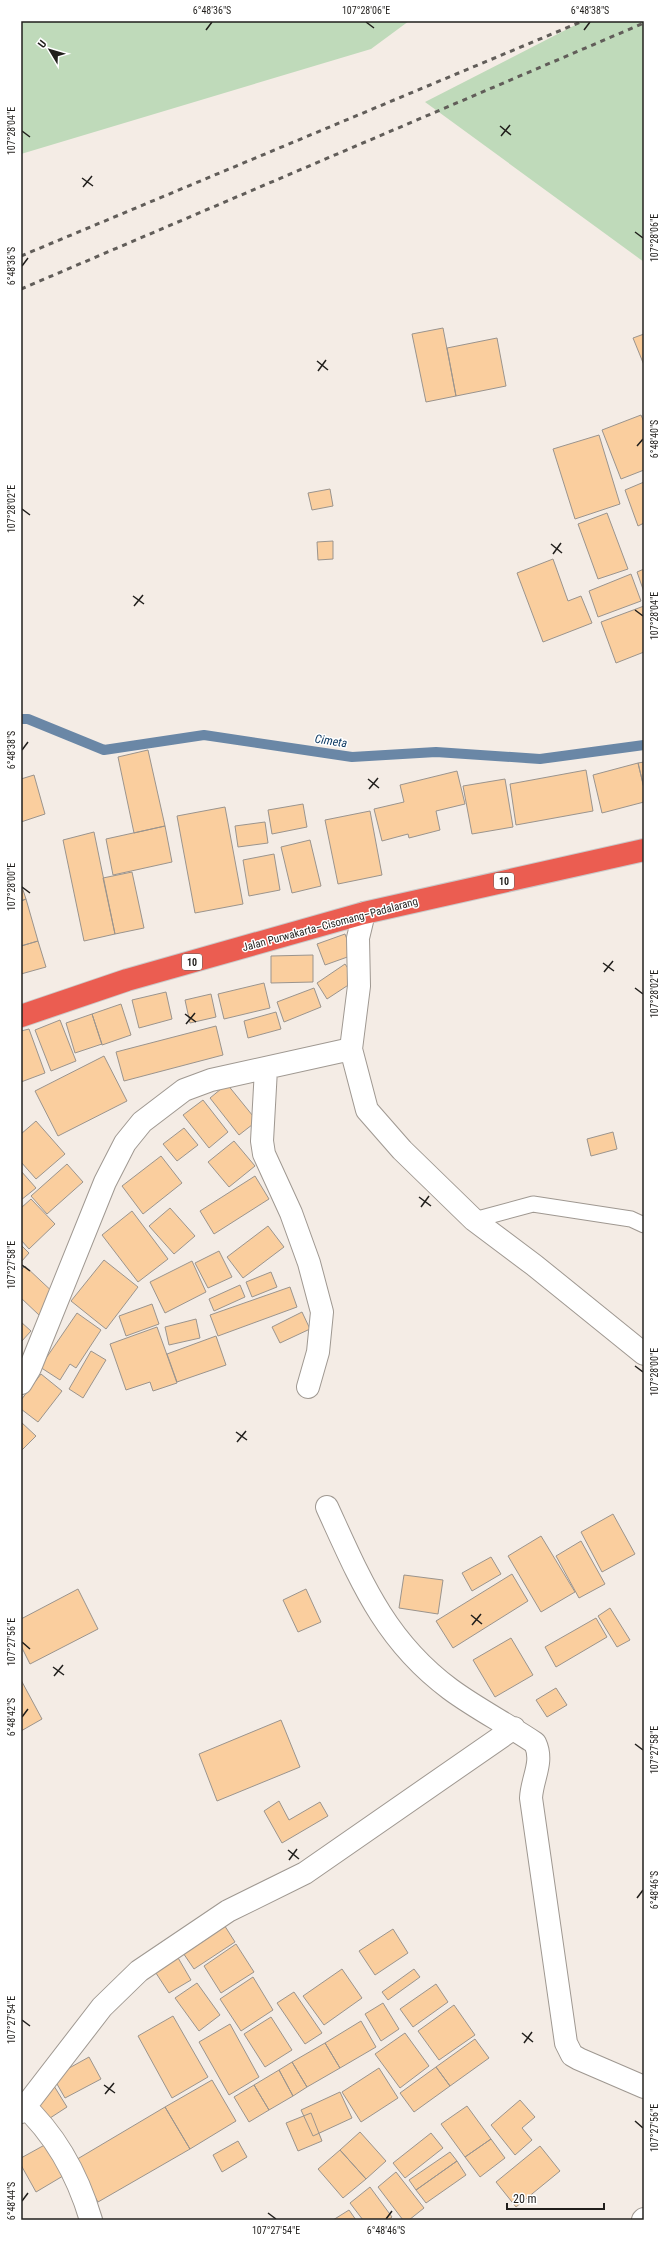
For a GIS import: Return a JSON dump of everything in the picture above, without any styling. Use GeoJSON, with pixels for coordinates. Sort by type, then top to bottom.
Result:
{"type":"FeatureCollection","features":[{"type":"Feature","properties":{"kind":"highway","name":"Jalan Purwakarta–Cisomang–Padalarang"},"geometry":{"type":"LineString","coordinates":[[21,1016],[127,980],[364,913],[644,850]]}},
{"type":"Feature","properties":{"kind":"street"},"geometry":{"type":"LineString","coordinates":[[364,913],[358,938],[359,986],[351,1049],[367,1110],[402,1150],[474,1220],[534,1265],[644,1354]]}},
{"type":"Feature","properties":{"kind":"street"},"geometry":{"type":"LineString","coordinates":[[21,1383],[30,1368],[105,1182],[125,1143],[142,1122],[184,1090],[210,1080],[266,1069],[351,1049]]}},
{"type":"Feature","properties":{"kind":"street"},"geometry":{"type":"LineString","coordinates":[[266,1069],[262,1140],[264,1154],[291,1213],[310,1263],[322,1312],[318,1352],[308,1387]]}},
{"type":"Feature","properties":{"kind":"street"},"geometry":{"type":"LineString","coordinates":[[327,1507],[373,1604],[397,1638],[416,1660],[449,1688],[481,1710],[514,1728],[535,1743],[538,1750],[538,1769],[533,1782],[531,1798],[566,2043],[572,2055],[578,2059],[644,2087]]}},
{"type":"Feature","properties":{"kind":"street"},"geometry":{"type":"LineString","coordinates":[[91,2220],[72,2170],[47,2130],[23,2108],[102,2007],[139,1971],[228,1911],[305,1873],[514,1728]]}},
{"type":"Feature","properties":{"kind":"lane"},"geometry":{"type":"LineString","coordinates":[[474,1220],[533,1204],[631,1219],[644,1225]]}},
{"type":"Feature","properties":{"kind":"green space"},"geometry":{"type":"Polygon","coordinates":[[[21,21],[409,21],[371,49],[21,154],[21,21]]]}},
{"type":"Feature","properties":{"kind":"green space"},"geometry":{"type":"Polygon","coordinates":[[[583,21],[644,21],[644,262],[425,102],[583,21]]]}},
{"type":"Feature","properties":{"kind":"building"},"geometry":{"type":"Polygon","coordinates":[[[443,328],[456,396],[426,402],[412,334],[443,328]]]}},
{"type":"Feature","properties":{"kind":"building"},"geometry":{"type":"Polygon","coordinates":[[[644,334],[644,365],[633,338],[644,334]]]}},
{"type":"Feature","properties":{"kind":"building"},"geometry":{"type":"Polygon","coordinates":[[[497,338],[506,386],[456,396],[447,348],[497,338]]]}},
{"type":"Feature","properties":{"kind":"building"},"geometry":{"type":"Polygon","coordinates":[[[641,415],[644,422],[644,470],[621,479],[602,430],[641,415]]]}},
{"type":"Feature","properties":{"kind":"building"},"geometry":{"type":"Polygon","coordinates":[[[599,435],[620,504],[575,519],[553,449],[599,435]]]}},
{"type":"Feature","properties":{"kind":"building"},"geometry":{"type":"Polygon","coordinates":[[[644,482],[644,523],[638,526],[625,490],[644,482]]]}},
{"type":"Feature","properties":{"kind":"building"},"geometry":{"type":"Polygon","coordinates":[[[330,489],[333,506],[312,510],[308,493],[330,489]]]}},
{"type":"Feature","properties":{"kind":"building"},"geometry":{"type":"Polygon","coordinates":[[[607,513],[628,569],[598,579],[578,524],[607,513]]]}},
{"type":"Feature","properties":{"kind":"building"},"geometry":{"type":"Polygon","coordinates":[[[333,541],[333,559],[318,560],[317,542],[333,541]]]}},
{"type":"Feature","properties":{"kind":"building"},"geometry":{"type":"Polygon","coordinates":[[[553,559],[568,601],[581,596],[592,623],[543,642],[517,573],[553,559]]]}},
{"type":"Feature","properties":{"kind":"building"},"geometry":{"type":"Polygon","coordinates":[[[644,569],[644,592],[637,572],[644,569]]]}},
{"type":"Feature","properties":{"kind":"building"},"geometry":{"type":"Polygon","coordinates":[[[631,574],[641,601],[598,617],[589,591],[631,574]]]}},
{"type":"Feature","properties":{"kind":"building"},"geometry":{"type":"Polygon","coordinates":[[[644,606],[644,652],[616,663],[601,622],[644,606]]]}},
{"type":"Feature","properties":{"kind":"building"},"geometry":{"type":"Polygon","coordinates":[[[148,750],[165,826],[134,833],[118,757],[148,750]]]}},
{"type":"Feature","properties":{"kind":"building"},"geometry":{"type":"Polygon","coordinates":[[[644,762],[644,788],[638,763],[644,762]]]}},
{"type":"Feature","properties":{"kind":"building"},"geometry":{"type":"Polygon","coordinates":[[[638,763],[644,788],[644,802],[602,813],[593,775],[638,763]]]}},
{"type":"Feature","properties":{"kind":"building"},"geometry":{"type":"Polygon","coordinates":[[[586,770],[593,811],[516,825],[510,784],[586,770]]]}},
{"type":"Feature","properties":{"kind":"building"},"geometry":{"type":"Polygon","coordinates":[[[457,771],[465,804],[436,811],[440,830],[409,838],[408,834],[382,841],[374,809],[404,802],[400,785],[457,771]]]}},
{"type":"Feature","properties":{"kind":"building"},"geometry":{"type":"Polygon","coordinates":[[[34,775],[45,814],[21,822],[21,779],[34,775]]]}},
{"type":"Feature","properties":{"kind":"building"},"geometry":{"type":"Polygon","coordinates":[[[505,779],[513,827],[472,834],[463,786],[505,779]]]}},
{"type":"Feature","properties":{"kind":"building"},"geometry":{"type":"Polygon","coordinates":[[[303,804],[307,827],[272,834],[268,810],[303,804]]]}},
{"type":"Feature","properties":{"kind":"building"},"geometry":{"type":"Polygon","coordinates":[[[225,807],[243,904],[195,913],[177,816],[225,807]]]}},
{"type":"Feature","properties":{"kind":"building"},"geometry":{"type":"Polygon","coordinates":[[[370,811],[382,875],[338,884],[325,820],[370,811]]]}},
{"type":"Feature","properties":{"kind":"building"},"geometry":{"type":"Polygon","coordinates":[[[265,822],[268,843],[238,847],[235,826],[265,822]]]}},
{"type":"Feature","properties":{"kind":"building"},"geometry":{"type":"Polygon","coordinates":[[[165,826],[172,862],[113,875],[106,839],[165,826]]]}},
{"type":"Feature","properties":{"kind":"building"},"geometry":{"type":"Polygon","coordinates":[[[94,832],[115,934],[84,941],[63,840],[94,832]]]}},
{"type":"Feature","properties":{"kind":"building"},"geometry":{"type":"Polygon","coordinates":[[[310,840],[321,886],[292,893],[281,847],[310,840]]]}},
{"type":"Feature","properties":{"kind":"building"},"geometry":{"type":"Polygon","coordinates":[[[274,854],[280,890],[249,896],[243,860],[274,854]]]}},
{"type":"Feature","properties":{"kind":"building"},"geometry":{"type":"Polygon","coordinates":[[[132,872],[144,928],[115,934],[103,878],[132,872]]]}},
{"type":"Feature","properties":{"kind":"building"},"geometry":{"type":"Polygon","coordinates":[[[21,884],[26,899],[21,901],[21,884]]]}},
{"type":"Feature","properties":{"kind":"building"},"geometry":{"type":"Polygon","coordinates":[[[26,899],[38,941],[21,946],[21,901],[26,899]]]}},
{"type":"Feature","properties":{"kind":"building"},"geometry":{"type":"Polygon","coordinates":[[[345,934],[353,955],[325,965],[317,944],[345,934]]]}},
{"type":"Feature","properties":{"kind":"building"},"geometry":{"type":"Polygon","coordinates":[[[38,941],[46,967],[21,974],[21,946],[38,941]]]}},
{"type":"Feature","properties":{"kind":"building"},"geometry":{"type":"Polygon","coordinates":[[[313,955],[313,982],[271,983],[271,956],[313,955]]]}},
{"type":"Feature","properties":{"kind":"building"},"geometry":{"type":"Polygon","coordinates":[[[345,964],[356,980],[327,999],[317,983],[345,964]]]}},
{"type":"Feature","properties":{"kind":"building"},"geometry":{"type":"Polygon","coordinates":[[[264,983],[270,1008],[224,1019],[218,994],[264,983]]]}},
{"type":"Feature","properties":{"kind":"building"},"geometry":{"type":"Polygon","coordinates":[[[314,988],[321,1007],[284,1022],[277,1002],[314,988]]]}},
{"type":"Feature","properties":{"kind":"building"},"geometry":{"type":"Polygon","coordinates":[[[166,992],[172,1019],[139,1028],[132,1000],[166,992]]]}},
{"type":"Feature","properties":{"kind":"building"},"geometry":{"type":"Polygon","coordinates":[[[211,994],[216,1017],[190,1023],[185,1000],[211,994]]]}},
{"type":"Feature","properties":{"kind":"building"},"geometry":{"type":"Polygon","coordinates":[[[121,1004],[131,1035],[102,1045],[92,1014],[121,1004]]]}},
{"type":"Feature","properties":{"kind":"building"},"geometry":{"type":"Polygon","coordinates":[[[276,1012],[281,1029],[248,1038],[244,1021],[276,1012]]]}},
{"type":"Feature","properties":{"kind":"building"},"geometry":{"type":"Polygon","coordinates":[[[92,1014],[102,1044],[75,1053],[66,1023],[92,1014]]]}},
{"type":"Feature","properties":{"kind":"building"},"geometry":{"type":"Polygon","coordinates":[[[60,1020],[76,1061],[51,1071],[35,1030],[60,1020]]]}},
{"type":"Feature","properties":{"kind":"building"},"geometry":{"type":"Polygon","coordinates":[[[216,1026],[223,1055],[124,1081],[116,1052],[216,1026]]]}},
{"type":"Feature","properties":{"kind":"building"},"geometry":{"type":"Polygon","coordinates":[[[29,1029],[45,1073],[21,1082],[21,1031],[29,1029]]]}},
{"type":"Feature","properties":{"kind":"building"},"geometry":{"type":"Polygon","coordinates":[[[104,1056],[127,1101],[58,1136],[35,1091],[104,1056]]]}},
{"type":"Feature","properties":{"kind":"building"},"geometry":{"type":"Polygon","coordinates":[[[227,1084],[257,1121],[239,1135],[210,1098],[227,1084]]]}},
{"type":"Feature","properties":{"kind":"building"},"geometry":{"type":"Polygon","coordinates":[[[203,1100],[228,1132],[209,1148],[183,1115],[203,1100]]]}},
{"type":"Feature","properties":{"kind":"building"},"geometry":{"type":"Polygon","coordinates":[[[36,1121],[65,1154],[36,1179],[21,1162],[21,1134],[36,1121]]]}},
{"type":"Feature","properties":{"kind":"building"},"geometry":{"type":"Polygon","coordinates":[[[184,1128],[198,1145],[177,1161],[163,1144],[184,1128]]]}},
{"type":"Feature","properties":{"kind":"building"},"geometry":{"type":"Polygon","coordinates":[[[613,1132],[617,1149],[591,1156],[587,1139],[613,1132]]]}},
{"type":"Feature","properties":{"kind":"building"},"geometry":{"type":"Polygon","coordinates":[[[234,1141],[255,1166],[229,1187],[208,1162],[234,1141]]]}},
{"type":"Feature","properties":{"kind":"building"},"geometry":{"type":"Polygon","coordinates":[[[161,1156],[182,1183],[143,1214],[122,1186],[161,1156]]]}},
{"type":"Feature","properties":{"kind":"building"},"geometry":{"type":"Polygon","coordinates":[[[67,1164],[83,1182],[47,1214],[31,1196],[67,1164]]]}},
{"type":"Feature","properties":{"kind":"building"},"geometry":{"type":"Polygon","coordinates":[[[21,1171],[36,1188],[21,1200],[21,1171]]]}},
{"type":"Feature","properties":{"kind":"building"},"geometry":{"type":"Polygon","coordinates":[[[255,1176],[269,1199],[214,1234],[200,1211],[255,1176]]]}},
{"type":"Feature","properties":{"kind":"building"},"geometry":{"type":"Polygon","coordinates":[[[31,1199],[55,1224],[29,1249],[21,1240],[21,1208],[31,1199]]]}},
{"type":"Feature","properties":{"kind":"building"},"geometry":{"type":"Polygon","coordinates":[[[170,1208],[195,1236],[174,1254],[149,1226],[170,1208]]]}},
{"type":"Feature","properties":{"kind":"building"},"geometry":{"type":"Polygon","coordinates":[[[132,1211],[168,1259],[138,1282],[102,1235],[132,1211]]]}},
{"type":"Feature","properties":{"kind":"building"},"geometry":{"type":"Polygon","coordinates":[[[268,1226],[284,1247],[243,1278],[227,1257],[268,1226]]]}},
{"type":"Feature","properties":{"kind":"building"},"geometry":{"type":"Polygon","coordinates":[[[21,1245],[29,1253],[21,1262],[21,1245]]]}},
{"type":"Feature","properties":{"kind":"building"},"geometry":{"type":"Polygon","coordinates":[[[219,1251],[232,1277],[208,1288],[195,1263],[219,1251]]]}},
{"type":"Feature","properties":{"kind":"building"},"geometry":{"type":"Polygon","coordinates":[[[104,1260],[138,1287],[106,1329],[71,1301],[104,1260]]]}},
{"type":"Feature","properties":{"kind":"building"},"geometry":{"type":"Polygon","coordinates":[[[192,1261],[206,1292],[165,1313],[150,1282],[192,1261]]]}},
{"type":"Feature","properties":{"kind":"building"},"geometry":{"type":"Polygon","coordinates":[[[25,1266],[57,1296],[39,1315],[21,1298],[21,1270],[25,1266]]]}},
{"type":"Feature","properties":{"kind":"building"},"geometry":{"type":"Polygon","coordinates":[[[271,1272],[277,1287],[252,1297],[246,1282],[271,1272]]]}},
{"type":"Feature","properties":{"kind":"building"},"geometry":{"type":"Polygon","coordinates":[[[240,1285],[245,1297],[214,1311],[209,1299],[240,1285]]]}},
{"type":"Feature","properties":{"kind":"building"},"geometry":{"type":"Polygon","coordinates":[[[290,1287],[297,1307],[218,1336],[210,1315],[290,1287]]]}},
{"type":"Feature","properties":{"kind":"building"},"geometry":{"type":"Polygon","coordinates":[[[152,1304],[159,1324],[126,1336],[119,1316],[152,1304]]]}},
{"type":"Feature","properties":{"kind":"building"},"geometry":{"type":"Polygon","coordinates":[[[302,1312],[310,1329],[280,1343],[272,1327],[302,1312]]]}},
{"type":"Feature","properties":{"kind":"building"},"geometry":{"type":"Polygon","coordinates":[[[77,1313],[101,1330],[76,1368],[70,1364],[60,1380],[40,1367],[77,1313]]]}},
{"type":"Feature","properties":{"kind":"building"},"geometry":{"type":"Polygon","coordinates":[[[196,1319],[200,1338],[169,1345],[165,1327],[196,1319]]]}},
{"type":"Feature","properties":{"kind":"building"},"geometry":{"type":"Polygon","coordinates":[[[21,1322],[31,1331],[21,1342],[21,1322]]]}},
{"type":"Feature","properties":{"kind":"building"},"geometry":{"type":"Polygon","coordinates":[[[157,1327],[177,1383],[153,1391],[150,1382],[126,1390],[110,1344],[157,1327]]]}},
{"type":"Feature","properties":{"kind":"building"},"geometry":{"type":"Polygon","coordinates":[[[216,1336],[226,1365],[177,1382],[167,1354],[216,1336]]]}},
{"type":"Feature","properties":{"kind":"building"},"geometry":{"type":"Polygon","coordinates":[[[91,1351],[106,1360],[83,1398],[69,1389],[91,1351]]]}},
{"type":"Feature","properties":{"kind":"building"},"geometry":{"type":"Polygon","coordinates":[[[41,1374],[62,1391],[38,1422],[21,1409],[21,1400],[41,1374]]]}},
{"type":"Feature","properties":{"kind":"building"},"geometry":{"type":"Polygon","coordinates":[[[21,1422],[36,1436],[21,1451],[21,1422]]]}},
{"type":"Feature","properties":{"kind":"building"},"geometry":{"type":"Polygon","coordinates":[[[613,1514],[635,1554],[602,1572],[581,1532],[613,1514]]]}},
{"type":"Feature","properties":{"kind":"building"},"geometry":{"type":"Polygon","coordinates":[[[541,1536],[575,1592],[541,1612],[508,1556],[541,1536]]]}},
{"type":"Feature","properties":{"kind":"building"},"geometry":{"type":"Polygon","coordinates":[[[581,1541],[605,1584],[579,1598],[556,1556],[581,1541]]]}},
{"type":"Feature","properties":{"kind":"building"},"geometry":{"type":"Polygon","coordinates":[[[491,1557],[501,1574],[472,1591],[462,1573],[491,1557]]]}},
{"type":"Feature","properties":{"kind":"building"},"geometry":{"type":"Polygon","coordinates":[[[512,1574],[528,1601],[453,1648],[436,1621],[512,1574]]]}},
{"type":"Feature","properties":{"kind":"building"},"geometry":{"type":"Polygon","coordinates":[[[404,1575],[443,1580],[438,1614],[399,1608],[404,1575]]]}},
{"type":"Feature","properties":{"kind":"building"},"geometry":{"type":"Polygon","coordinates":[[[78,1589],[98,1629],[30,1664],[21,1646],[21,1619],[78,1589]]]}},
{"type":"Feature","properties":{"kind":"building"},"geometry":{"type":"Polygon","coordinates":[[[306,1589],[321,1622],[298,1632],[283,1600],[306,1589]]]}},
{"type":"Feature","properties":{"kind":"building"},"geometry":{"type":"Polygon","coordinates":[[[610,1608],[630,1640],[617,1647],[598,1616],[610,1608]]]}},
{"type":"Feature","properties":{"kind":"building"},"geometry":{"type":"Polygon","coordinates":[[[596,1618],[607,1637],[556,1667],[545,1647],[596,1618]]]}},
{"type":"Feature","properties":{"kind":"building"},"geometry":{"type":"Polygon","coordinates":[[[511,1638],[533,1675],[495,1697],[473,1660],[511,1638]]]}},
{"type":"Feature","properties":{"kind":"building"},"geometry":{"type":"Polygon","coordinates":[[[21,1680],[42,1719],[21,1731],[21,1680]]]}},
{"type":"Feature","properties":{"kind":"building"},"geometry":{"type":"Polygon","coordinates":[[[556,1688],[567,1705],[547,1717],[536,1700],[556,1688]]]}},
{"type":"Feature","properties":{"kind":"building"},"geometry":{"type":"Polygon","coordinates":[[[281,1720],[300,1767],[217,1801],[199,1754],[281,1720]]]}},
{"type":"Feature","properties":{"kind":"building"},"geometry":{"type":"Polygon","coordinates":[[[279,1801],[289,1820],[320,1802],[328,1816],[282,1843],[264,1811],[279,1801]]]}},
{"type":"Feature","properties":{"kind":"building"},"geometry":{"type":"Polygon","coordinates":[[[221,1920],[235,1942],[194,1969],[179,1947],[221,1920]]]}},
{"type":"Feature","properties":{"kind":"building"},"geometry":{"type":"Polygon","coordinates":[[[393,1929],[408,1953],[375,1975],[359,1951],[393,1929]]]}},
{"type":"Feature","properties":{"kind":"building"},"geometry":{"type":"Polygon","coordinates":[[[236,1944],[254,1972],[221,1993],[204,1966],[236,1944]]]}},
{"type":"Feature","properties":{"kind":"building"},"geometry":{"type":"Polygon","coordinates":[[[177,1956],[191,1980],[169,1993],[154,1970],[177,1956]]]}},
{"type":"Feature","properties":{"kind":"building"},"geometry":{"type":"Polygon","coordinates":[[[342,1969],[362,1998],[324,2025],[303,1996],[342,1969]]]}},
{"type":"Feature","properties":{"kind":"building"},"geometry":{"type":"Polygon","coordinates":[[[414,1969],[420,1977],[388,2000],[382,1992],[414,1969]]]}},
{"type":"Feature","properties":{"kind":"building"},"geometry":{"type":"Polygon","coordinates":[[[253,1977],[273,2010],[241,2031],[220,1999],[253,1977]]]}},
{"type":"Feature","properties":{"kind":"building"},"geometry":{"type":"Polygon","coordinates":[[[197,1983],[220,2015],[199,2031],[175,1998],[197,1983]]]}},
{"type":"Feature","properties":{"kind":"building"},"geometry":{"type":"Polygon","coordinates":[[[436,1984],[448,2002],[413,2027],[400,2009],[436,1984]]]}},
{"type":"Feature","properties":{"kind":"building"},"geometry":{"type":"Polygon","coordinates":[[[294,1992],[322,2033],[305,2044],[277,2003],[294,1992]]]}},
{"type":"Feature","properties":{"kind":"building"},"geometry":{"type":"Polygon","coordinates":[[[383,2003],[399,2029],[381,2041],[365,2014],[383,2003]]]}},
{"type":"Feature","properties":{"kind":"building"},"geometry":{"type":"Polygon","coordinates":[[[454,2005],[475,2035],[439,2060],[418,2031],[454,2005]]]}},
{"type":"Feature","properties":{"kind":"building"},"geometry":{"type":"Polygon","coordinates":[[[173,2016],[208,2077],[172,2098],[138,2036],[173,2016]]]}},
{"type":"Feature","properties":{"kind":"building"},"geometry":{"type":"Polygon","coordinates":[[[271,2017],[292,2050],[265,2067],[244,2034],[271,2017]]]}},
{"type":"Feature","properties":{"kind":"building"},"geometry":{"type":"Polygon","coordinates":[[[361,2021],[376,2047],[340,2068],[325,2043],[361,2021]]]}},
{"type":"Feature","properties":{"kind":"building"},"geometry":{"type":"Polygon","coordinates":[[[230,2024],[259,2077],[229,2095],[199,2042],[230,2024]]]}},
{"type":"Feature","properties":{"kind":"building"},"geometry":{"type":"Polygon","coordinates":[[[405,2033],[429,2066],[400,2088],[375,2054],[405,2033]]]}},
{"type":"Feature","properties":{"kind":"building"},"geometry":{"type":"Polygon","coordinates":[[[475,2039],[489,2058],[450,2086],[436,2067],[475,2039]]]}},
{"type":"Feature","properties":{"kind":"building"},"geometry":{"type":"Polygon","coordinates":[[[325,2043],[340,2068],[307,2087],[292,2062],[325,2043]]]}},
{"type":"Feature","properties":{"kind":"building"},"geometry":{"type":"Polygon","coordinates":[[[89,2057],[101,2079],[65,2098],[53,2077],[89,2057]]]}},
{"type":"Feature","properties":{"kind":"building"},"geometry":{"type":"Polygon","coordinates":[[[292,2062],[307,2087],[293,2096],[279,2070],[292,2062]]]}},
{"type":"Feature","properties":{"kind":"building"},"geometry":{"type":"Polygon","coordinates":[[[436,2067],[450,2086],[414,2112],[400,2093],[436,2067]]]}},
{"type":"Feature","properties":{"kind":"building"},"geometry":{"type":"Polygon","coordinates":[[[379,2068],[398,2098],[361,2122],[342,2092],[379,2068]]]}},
{"type":"Feature","properties":{"kind":"building"},"geometry":{"type":"Polygon","coordinates":[[[279,2070],[293,2096],[269,2110],[254,2085],[279,2070]]]}},
{"type":"Feature","properties":{"kind":"building"},"geometry":{"type":"Polygon","coordinates":[[[212,2080],[236,2121],[190,2149],[165,2107],[212,2080]]]}},
{"type":"Feature","properties":{"kind":"building"},"geometry":{"type":"Polygon","coordinates":[[[254,2085],[269,2110],[249,2122],[234,2097],[254,2085]]]}},
{"type":"Feature","properties":{"kind":"building"},"geometry":{"type":"Polygon","coordinates":[[[54,2086],[67,2107],[47,2120],[33,2100],[54,2086]]]}},
{"type":"Feature","properties":{"kind":"building"},"geometry":{"type":"Polygon","coordinates":[[[340,2092],[352,2118],[313,2136],[301,2110],[340,2092]]]}},
{"type":"Feature","properties":{"kind":"building"},"geometry":{"type":"Polygon","coordinates":[[[520,2100],[535,2117],[522,2128],[532,2140],[515,2155],[491,2125],[520,2100]]]}},
{"type":"Feature","properties":{"kind":"building"},"geometry":{"type":"Polygon","coordinates":[[[467,2106],[491,2139],[465,2157],[441,2124],[467,2106]]]}},
{"type":"Feature","properties":{"kind":"building"},"geometry":{"type":"Polygon","coordinates":[[[165,2107],[190,2149],[98,2202],[74,2161],[165,2107]]]}},
{"type":"Feature","properties":{"kind":"building"},"geometry":{"type":"Polygon","coordinates":[[[311,2113],[322,2141],[298,2151],[286,2123],[311,2113]]]}},
{"type":"Feature","properties":{"kind":"building"},"geometry":{"type":"Polygon","coordinates":[[[360,2132],[386,2161],[366,2179],[340,2150],[360,2132]]]}},
{"type":"Feature","properties":{"kind":"building"},"geometry":{"type":"Polygon","coordinates":[[[431,2133],[443,2148],[405,2178],[393,2163],[431,2133]]]}},
{"type":"Feature","properties":{"kind":"building"},"geometry":{"type":"Polygon","coordinates":[[[491,2139],[505,2158],[480,2177],[465,2157],[491,2139]]]}},
{"type":"Feature","properties":{"kind":"building"},"geometry":{"type":"Polygon","coordinates":[[[238,2141],[247,2157],[222,2172],[213,2155],[238,2141]]]}},
{"type":"Feature","properties":{"kind":"building"},"geometry":{"type":"Polygon","coordinates":[[[50,2142],[68,2173],[36,2192],[21,2165],[21,2158],[50,2142]]]}},
{"type":"Feature","properties":{"kind":"building"},"geometry":{"type":"Polygon","coordinates":[[[540,2146],[560,2171],[516,2207],[496,2182],[540,2146]]]}},
{"type":"Feature","properties":{"kind":"building"},"geometry":{"type":"Polygon","coordinates":[[[340,2150],[366,2179],[343,2198],[318,2169],[340,2150]]]}},
{"type":"Feature","properties":{"kind":"building"},"geometry":{"type":"Polygon","coordinates":[[[450,2152],[457,2161],[416,2190],[409,2180],[450,2152]]]}},
{"type":"Feature","properties":{"kind":"building"},"geometry":{"type":"Polygon","coordinates":[[[457,2161],[466,2175],[426,2203],[416,2190],[457,2161]]]}},
{"type":"Feature","properties":{"kind":"building"},"geometry":{"type":"Polygon","coordinates":[[[396,2172],[424,2208],[409,2220],[403,2220],[378,2187],[396,2172]]]}},
{"type":"Feature","properties":{"kind":"building"},"geometry":{"type":"Polygon","coordinates":[[[370,2187],[392,2217],[388,2220],[363,2220],[350,2203],[370,2187]]]}},
{"type":"Feature","properties":{"kind":"building"},"geometry":{"type":"Polygon","coordinates":[[[349,2210],[356,2220],[333,2220],[349,2210]]]}},
{"type":"Feature","properties":{"kind":"waterway","name":"Cimeta"},"geometry":{"type":"LineString","coordinates":[[21,719],[28,719],[104,750],[204,735],[352,757],[436,752],[540,759],[644,745]]}},
{"type":"Feature","properties":{"kind":"railway"},"geometry":{"type":"LineString","coordinates":[[21,256],[583,21]]}},
{"type":"Feature","properties":{"kind":"railway"},"geometry":{"type":"LineString","coordinates":[[21,289],[644,23]]}}]}
